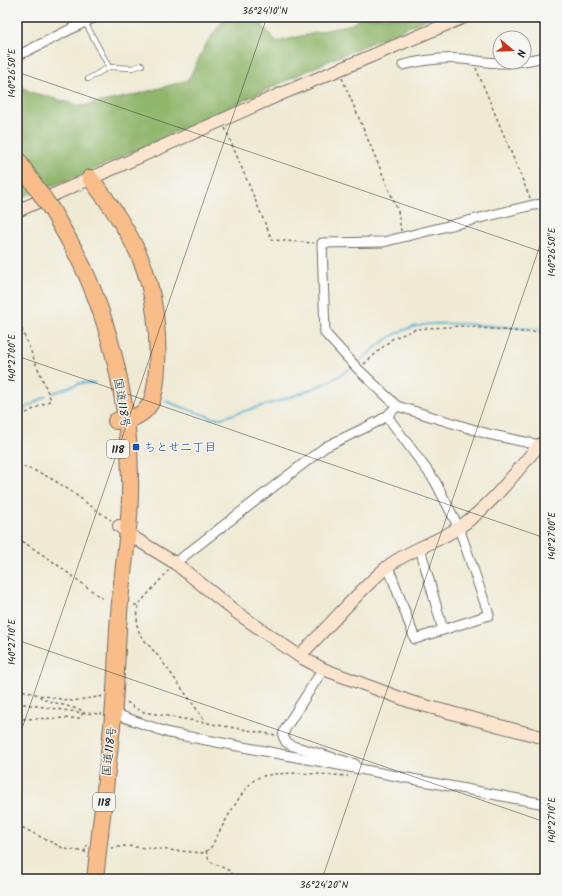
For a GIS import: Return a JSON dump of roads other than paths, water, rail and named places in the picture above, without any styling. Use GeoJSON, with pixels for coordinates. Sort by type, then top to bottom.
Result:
{"type":"FeatureCollection","features":[{"type":"Feature","properties":{"kind":"highway","name":"国道118号"},"geometry":{"type":"LineString","coordinates":[[17,159],[49,214]]}},
{"type":"Feature","properties":{"kind":"highway","name":"国道118号"},"geometry":{"type":"LineString","coordinates":[[17,175],[49,214],[76,252],[101,316],[122,394],[120,471],[124,530],[109,620],[116,698],[115,718],[95,879]]}},
{"type":"Feature","properties":{"kind":"highway"},"geometry":{"type":"LineString","coordinates":[[90,178],[110,204],[129,236],[147,278],[152,297],[158,359],[155,390],[150,405],[138,415],[121,421]]}},
{"type":"Feature","properties":{"kind":"street"},"geometry":{"type":"LineString","coordinates":[[17,56],[95,17]]}},
{"type":"Feature","properties":{"kind":"street"},"geometry":{"type":"LineString","coordinates":[[17,211],[222,120],[464,17]]}},
{"type":"Feature","properties":{"kind":"street"},"geometry":{"type":"LineString","coordinates":[[532,59],[545,56]]}},
{"type":"Feature","properties":{"kind":"street"},"geometry":{"type":"LineString","coordinates":[[403,65],[429,58],[462,59],[492,63]]}},
{"type":"Feature","properties":{"kind":"street"},"geometry":{"type":"LineString","coordinates":[[542,443],[488,434],[397,406],[356,367],[325,333],[322,243],[383,242],[533,205],[545,204]]}},
{"type":"Feature","properties":{"kind":"street"},"geometry":{"type":"LineString","coordinates":[[175,563],[325,447],[367,428],[387,416],[397,406]]}},
{"type":"Feature","properties":{"kind":"street"},"geometry":{"type":"LineString","coordinates":[[387,416],[435,481],[459,528],[489,615],[415,639],[388,566]]}},
{"type":"Feature","properties":{"kind":"street"},"geometry":{"type":"LineString","coordinates":[[299,656],[320,635],[350,600],[388,566],[459,528],[483,506],[542,443]]}},
{"type":"Feature","properties":{"kind":"street"},"geometry":{"type":"LineString","coordinates":[[124,530],[175,563],[208,591],[299,656],[323,669],[411,702],[545,738]]}},
{"type":"Feature","properties":{"kind":"street"},"geometry":{"type":"LineString","coordinates":[[420,548],[443,630]]}},
{"type":"Feature","properties":{"kind":"street"},"geometry":{"type":"LineString","coordinates":[[323,669],[285,729],[283,736],[286,742],[292,746],[356,765],[358,773]]}},
{"type":"Feature","properties":{"kind":"street"},"geometry":{"type":"LineString","coordinates":[[115,718],[169,733],[358,773],[545,804]]}},
{"type":"Feature","properties":{"kind":"lane"},"geometry":{"type":"LineString","coordinates":[[85,22],[109,67]]}},
{"type":"Feature","properties":{"kind":"lane"},"geometry":{"type":"LineString","coordinates":[[88,79],[109,67],[132,68],[142,65]]}},
{"type":"Feature","properties":{"kind":"waterway"},"geometry":{"type":"LineString","coordinates":[[356,364],[380,344],[393,336],[407,329],[421,325],[474,324],[545,329]]}},
{"type":"Feature","properties":{"kind":"waterway"},"geometry":{"type":"LineString","coordinates":[[165,401],[213,418],[221,418],[306,391],[339,376],[353,367]]}},
{"type":"Feature","properties":{"kind":"waterway"},"geometry":{"type":"LineString","coordinates":[[53,393],[81,383],[96,383]]}},
{"type":"Feature","properties":{"kind":"waterway"},"geometry":{"type":"LineString","coordinates":[[17,413],[46,396]]}},
{"type":"Feature","properties":{"kind":"place","name":"ちとせ二丁目"},"geometry":{"type":"Point","coordinates":[136,447]}}]}
